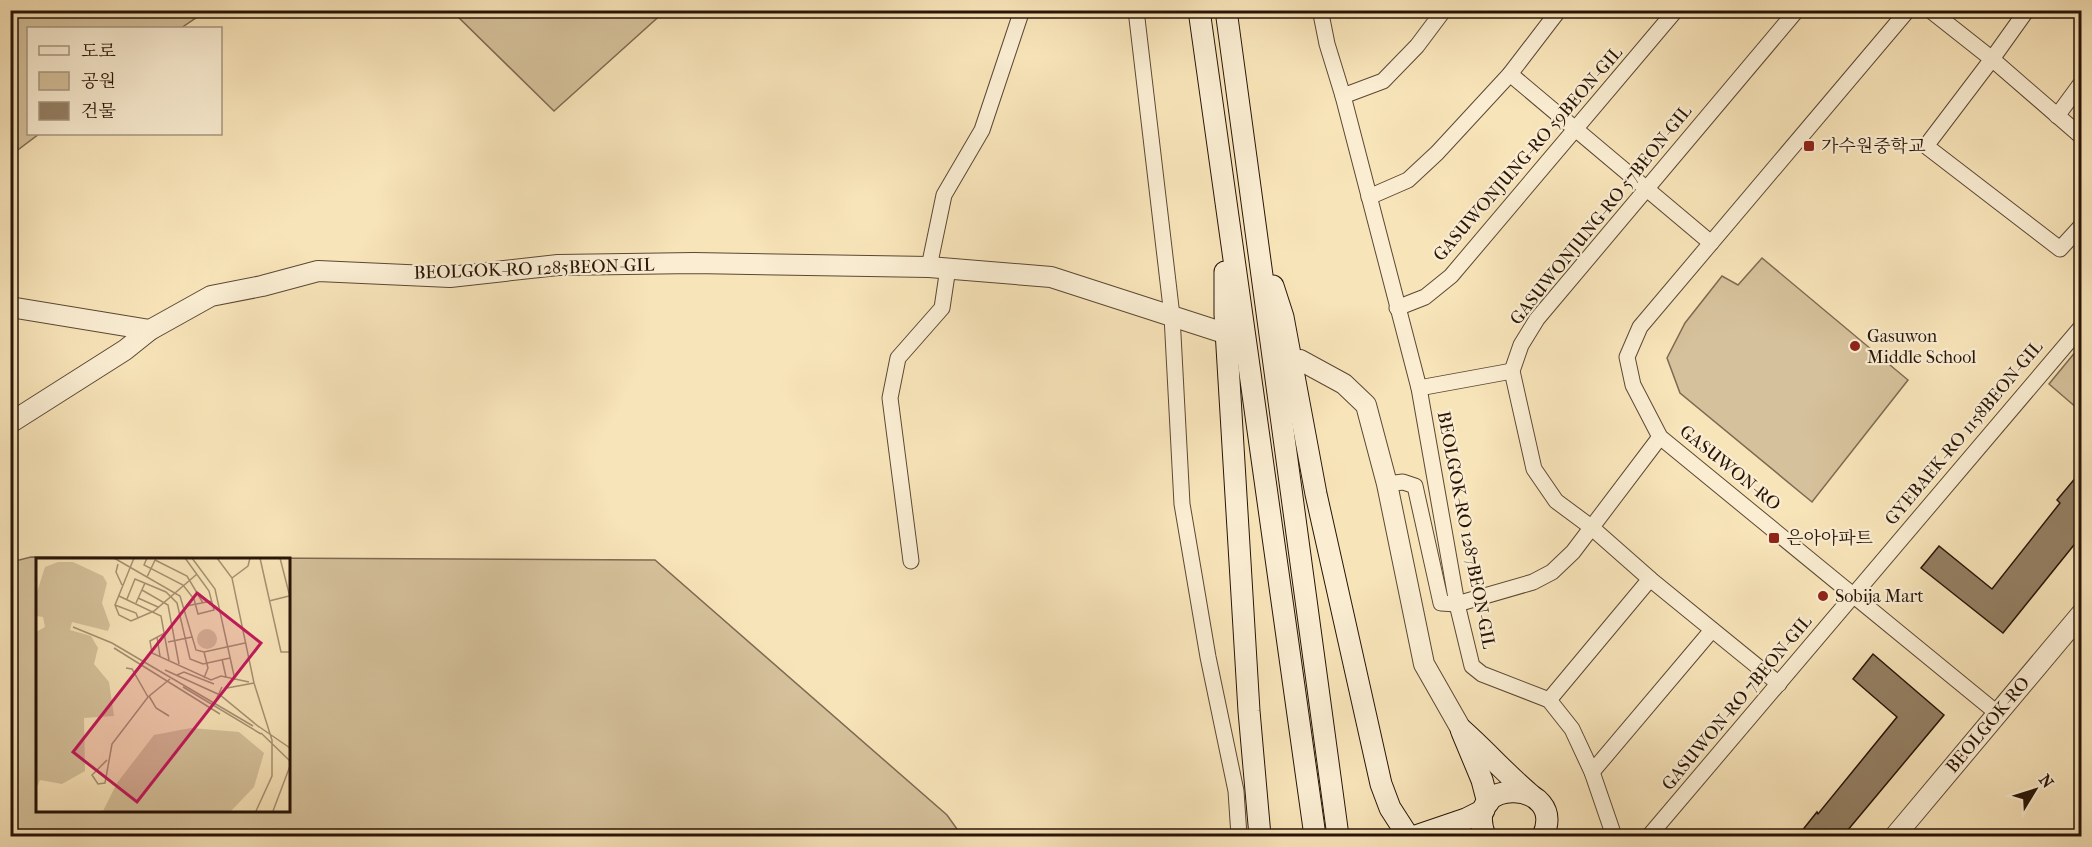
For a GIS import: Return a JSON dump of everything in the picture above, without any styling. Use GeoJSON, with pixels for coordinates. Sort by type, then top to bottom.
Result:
{"type":"FeatureCollection","features":[{"type":"Feature","properties":{"kind":"main road"},"geometry":{"type":"LineString","coordinates":[[1199,10],[1314,830]]}},
{"type":"Feature","properties":{"kind":"main road"},"geometry":{"type":"LineString","coordinates":[[1226,10],[1337,828]]}},
{"type":"Feature","properties":{"kind":"main road"},"geometry":{"type":"LineString","coordinates":[[1227,205],[1225,314],[1249,711],[1260,837]]}},
{"type":"Feature","properties":{"kind":"main road"},"geometry":{"type":"LineString","coordinates":[[1254,223],[1282,316],[1316,494],[1381,784],[1390,808],[1419,836],[1466,819],[1486,807],[1503,792],[1513,790],[1531,795]]}},
{"type":"Feature","properties":{"kind":"main road"},"geometry":{"type":"LineString","coordinates":[[1461,729],[1481,746],[1508,777],[1539,802],[1546,821],[1543,837]]}},
{"type":"Feature","properties":{"kind":"main road"},"geometry":{"type":"LineString","coordinates":[[1461,729],[1482,780],[1486,807],[1482,827],[1485,837]]}},
{"type":"Feature","properties":{"kind":"street"},"geometry":{"type":"LineString","coordinates":[[912,561],[890,398],[898,358],[942,308],[939,268],[944,195],[982,130],[1022,10]]}},
{"type":"Feature","properties":{"kind":"street"},"geometry":{"type":"LineString","coordinates":[[1136,10],[1172,316],[1182,504],[1208,657],[1236,790],[1239,837]]}},
{"type":"Feature","properties":{"kind":"street","name":"BEOLGOK-RO 1287BEON-GIL"},"geometry":{"type":"LineString","coordinates":[[1324,10],[1321,14],[1327,44],[1343,96],[1419,388],[1457,604],[1472,666],[1482,674],[1549,699]]}},
{"type":"Feature","properties":{"kind":"street"},"geometry":{"type":"LineString","coordinates":[[1343,96],[1383,81],[1417,46],[1444,10]]}},
{"type":"Feature","properties":{"kind":"street"},"geometry":{"type":"LineString","coordinates":[[1369,197],[1408,180],[1437,153],[1510,74],[1559,10]]}},
{"type":"Feature","properties":{"kind":"street","name":"GASUWONJUNG-RO 59BEON-GIL"},"geometry":{"type":"LineString","coordinates":[[1397,308],[1425,297],[1450,276],[1676,10]]}},
{"type":"Feature","properties":{"kind":"street","name":"GASUWONJUNG-RO 57BEON-GIL"},"geometry":{"type":"LineString","coordinates":[[1512,371],[1521,345],[1537,319],[1797,10]]}},
{"type":"Feature","properties":{"kind":"street","name":"GASUWON-RO"},"geometry":{"type":"LineString","coordinates":[[1908,10],[1640,327],[1627,357],[1633,385],[1660,436],[1997,713]]}},
{"type":"Feature","properties":{"kind":"street"},"geometry":{"type":"LineString","coordinates":[[1930,10],[2082,137]]}},
{"type":"Feature","properties":{"kind":"street"},"geometry":{"type":"LineString","coordinates":[[2027,10],[1926,146],[2060,249],[2082,225]]}},
{"type":"Feature","properties":{"kind":"street"},"geometry":{"type":"LineString","coordinates":[[1510,74],[1711,243]]}},
{"type":"Feature","properties":{"kind":"street"},"geometry":{"type":"LineString","coordinates":[[2057,116],[2082,82]]}},
{"type":"Feature","properties":{"kind":"street","name":"BEOLGOK-RO 1285BEON-GIL"},"geometry":{"type":"LineString","coordinates":[[10,423],[125,350],[150,330],[211,296],[262,286],[318,271],[450,277],[558,265],[694,263],[939,268],[1051,277],[1218,331]]}},
{"type":"Feature","properties":{"kind":"street"},"geometry":{"type":"LineString","coordinates":[[10,307],[150,330]]}},
{"type":"Feature","properties":{"kind":"street","name":"GYEBAEK-RO 1158BEON-GIL"},"geometry":{"type":"LineString","coordinates":[[1854,594],[2082,326]]}},
{"type":"Feature","properties":{"kind":"street"},"geometry":{"type":"LineString","coordinates":[[1300,360],[1344,384],[1366,405],[1387,484],[1424,664],[1461,729]]}},
{"type":"Feature","properties":{"kind":"street"},"geometry":{"type":"LineString","coordinates":[[1419,388],[1512,371],[1534,469],[1556,501],[1591,527],[1650,579],[1779,684]]}},
{"type":"Feature","properties":{"kind":"street","name":"GASUWON-RO"},"geometry":{"type":"LineString","coordinates":[[1457,604],[1533,582],[1552,572],[1572,552],[1660,436]]}},
{"type":"Feature","properties":{"kind":"street"},"geometry":{"type":"LineString","coordinates":[[1387,484],[1403,482],[1415,486],[1441,603],[1457,604]]}},
{"type":"Feature","properties":{"kind":"street"},"geometry":{"type":"LineString","coordinates":[[1614,837],[1592,772],[1572,729],[1549,699],[1650,579]]}},
{"type":"Feature","properties":{"kind":"street","name":"GASUWON-RO 7BEON-GIL"},"geometry":{"type":"LineString","coordinates":[[1649,837],[1854,594]]}},
{"type":"Feature","properties":{"kind":"street","name":"BEOLGOK-RO"},"geometry":{"type":"LineString","coordinates":[[1895,837],[2082,613]]}},
{"type":"Feature","properties":{"kind":"street"},"geometry":{"type":"LineString","coordinates":[[1592,772],[1712,630]]}},
{"type":"Feature","properties":{"kind":"green space"},"geometry":{"type":"Polygon","coordinates":[[[11,10],[206,10],[182,27],[27,27],[27,135],[38,135],[11,155],[11,10]]]}},
{"type":"Feature","properties":{"kind":"green space"},"geometry":{"type":"Polygon","coordinates":[[[452,11],[665,11],[554,111],[452,11]]]}},
{"type":"Feature","properties":{"kind":"green space"},"geometry":{"type":"Polygon","coordinates":[[[1762,258],[1908,380],[1812,502],[1680,393],[1667,358],[1685,323],[1722,276],[1738,285],[1762,258]]]}},
{"type":"Feature","properties":{"kind":"green space"},"geometry":{"type":"Polygon","coordinates":[[[2081,345],[2081,405],[2078,409],[2049,384],[2081,345]]]}},
{"type":"Feature","properties":{"kind":"green space"},"geometry":{"type":"Polygon","coordinates":[[[31,557],[239,558],[36,558],[36,811],[290,811],[290,558],[655,560],[947,815],[962,836],[11,836],[11,562],[31,557]]]}},
{"type":"Feature","properties":{"kind":"building"},"geometry":{"type":"Polygon","coordinates":[[[2082,470],[2082,535],[2003,633],[1921,568],[1939,546],[1992,589],[2060,503],[2057,500],[2082,470]]]}},
{"type":"Feature","properties":{"kind":"building"},"geometry":{"type":"Polygon","coordinates":[[[1873,654],[1944,715],[1842,837],[1797,837],[1897,717],[1853,679],[1873,654]]]}},
{"type":"Feature","properties":{"kind":"place","name":"가수원중학교"},"geometry":{"type":"Point","coordinates":[1809,146]}},
{"type":"Feature","properties":{"kind":"place","name":"Gasuwon Middle School"},"geometry":{"type":"Point","coordinates":[1855,346]}},
{"type":"Feature","properties":{"kind":"place","name":"은아아파트"},"geometry":{"type":"Point","coordinates":[1774,538]}},
{"type":"Feature","properties":{"kind":"place","name":"Sobija Mart"},"geometry":{"type":"Point","coordinates":[1823,596]}}]}
